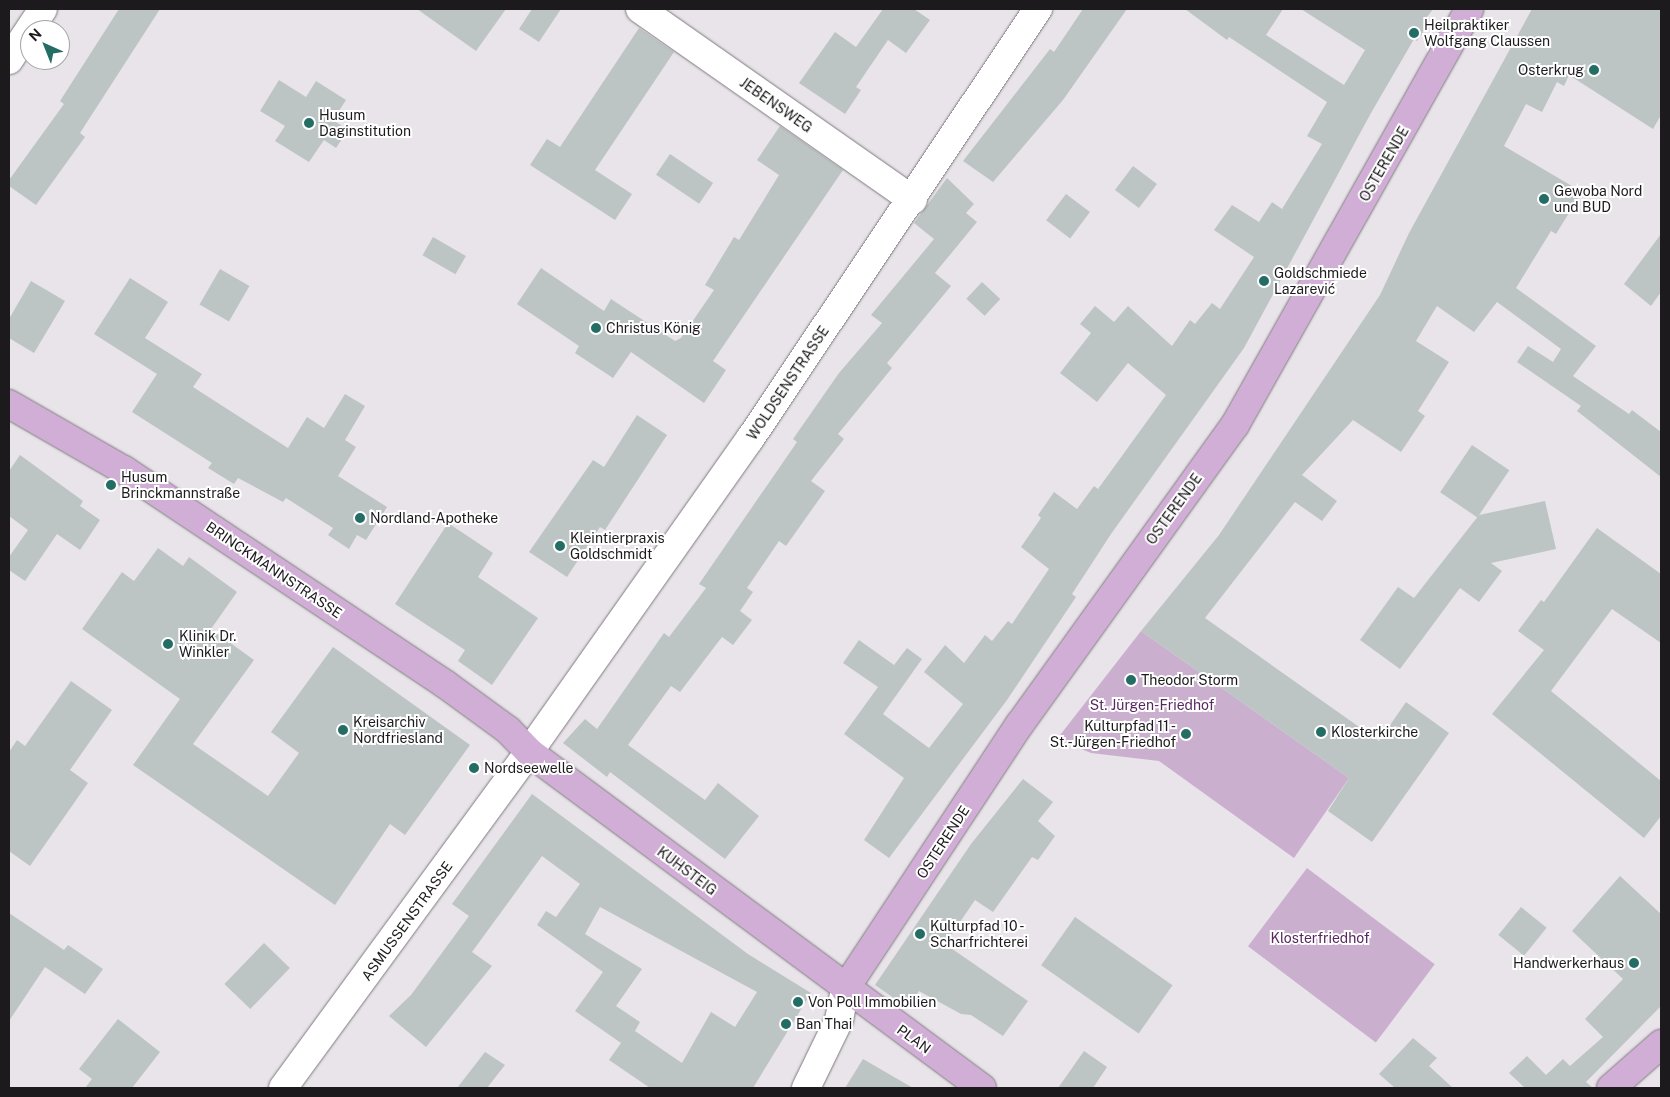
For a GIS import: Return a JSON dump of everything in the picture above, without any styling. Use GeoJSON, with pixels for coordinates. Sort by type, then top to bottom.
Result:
{"type":"FeatureCollection","features":[{"type":"Feature","properties":{"kind":"main road","name":"OSTERENDE"},"geometry":{"type":"LineString","coordinates":[[845,989],[1020,724],[1235,426],[1469,9]]}},
{"type":"Feature","properties":{"kind":"main road","name":"BRINCKMANNSTRASSE"},"geometry":{"type":"LineString","coordinates":[[9,404],[162,495],[445,684],[508,730],[529,752]]}},
{"type":"Feature","properties":{"kind":"main road","name":"KUHSTEIG"},"geometry":{"type":"LineString","coordinates":[[529,752],[845,989]]}},
{"type":"Feature","properties":{"kind":"main road","name":"PLAN"},"geometry":{"type":"LineString","coordinates":[[845,989],[982,1088]]}},
{"type":"Feature","properties":{"kind":"main road"},"geometry":{"type":"LineString","coordinates":[[1611,1088],[1661,1044]]}},
{"type":"Feature","properties":{"kind":"street"},"geometry":{"type":"LineString","coordinates":[[9,60],[43,9]]}},
{"type":"Feature","properties":{"kind":"street","name":"JEBENSWEG"},"geometry":{"type":"LineString","coordinates":[[640,9],[913,200]]}},
{"type":"Feature","properties":{"kind":"street","name":"WOLDSENSTRASSE"},"geometry":{"type":"LineString","coordinates":[[529,752],[913,200],[1038,9]]}},
{"type":"Feature","properties":{"kind":"street","name":"ASMUSSENSTRASSE"},"geometry":{"type":"LineString","coordinates":[[283,1088],[529,752]]}},
{"type":"Feature","properties":{"kind":"street"},"geometry":{"type":"LineString","coordinates":[[806,1088],[839,1020],[845,989]]}},
{"type":"Feature","properties":{"kind":"green space","name":"St. Jürgen-Friedhof"},"geometry":{"type":"Polygon","coordinates":[[[1141,631],[1349,778],[1294,858],[1159,761],[1091,753],[1057,739],[1141,631]]]}},
{"type":"Feature","properties":{"kind":"green space","name":"Klosterfriedhof"},"geometry":{"type":"Polygon","coordinates":[[[1307,868],[1435,964],[1376,1043],[1248,946],[1307,868]]]}},
{"type":"Feature","properties":{"kind":"building"},"geometry":{"type":"Polygon","coordinates":[[[119,9],[160,9],[80,133],[85,137],[36,205],[9,186],[9,180],[64,104],[60,101],[119,9]]]}},
{"type":"Feature","properties":{"kind":"building"},"geometry":{"type":"Polygon","coordinates":[[[417,9],[506,9],[476,51],[417,9]]]}},
{"type":"Feature","properties":{"kind":"building"},"geometry":{"type":"Polygon","coordinates":[[[532,9],[561,9],[539,42],[519,29],[532,9]]]}},
{"type":"Feature","properties":{"kind":"building"},"geometry":{"type":"Polygon","coordinates":[[[883,9],[914,9],[930,20],[906,53],[888,40],[856,87],[861,90],[845,114],[799,83],[835,32],[856,47],[883,9]]]}},
{"type":"Feature","properties":{"kind":"building"},"geometry":{"type":"Polygon","coordinates":[[[1083,9],[1127,9],[1063,100],[993,182],[963,161],[1050,49],[1054,52],[1083,9]]]}},
{"type":"Feature","properties":{"kind":"building"},"geometry":{"type":"Polygon","coordinates":[[[1185,9],[1283,9],[1266,35],[1344,85],[1365,50],[1301,9],[1433,9],[1424,21],[1429,24],[1417,41],[1414,39],[1371,113],[1244,348],[1111,534],[1072,594],[1076,597],[1007,700],[889,858],[864,840],[904,778],[844,734],[878,687],[843,663],[859,640],[894,665],[907,648],[922,659],[883,714],[929,748],[963,704],[924,672],[945,645],[964,663],[985,635],[992,641],[1008,621],[1012,624],[1049,569],[1021,547],[1041,518],[1038,515],[1054,492],[1077,509],[1094,486],[1098,489],[1166,395],[1128,363],[1097,402],[1060,373],[1091,333],[1080,324],[1095,306],[1114,322],[1128,306],[1172,346],[1190,320],[1195,324],[1212,303],[1220,309],[1254,257],[1214,230],[1232,205],[1259,222],[1272,202],[1282,209],[1322,144],[1307,136],[1327,102],[1229,37],[1227,40],[1185,9]]]}},
{"type":"Feature","properties":{"kind":"building"},"geometry":{"type":"Polygon","coordinates":[[[1532,9],[1661,9],[1661,115],[1653,129],[1569,75],[1564,86],[1557,82],[1542,112],[1526,104],[1504,146],[1582,192],[1556,234],[1551,231],[1516,288],[1596,346],[1573,376],[1629,414],[1632,410],[1661,432],[1661,477],[1577,411],[1581,406],[1517,362],[1528,346],[1553,362],[1561,349],[1497,302],[1474,332],[1437,306],[1416,341],[1449,362],[1418,411],[1425,416],[1401,452],[1353,420],[1302,475],[1337,501],[1322,521],[1295,502],[1205,618],[1379,741],[1406,702],[1449,733],[1372,842],[1328,811],[1349,778],[1141,631],[1219,535],[1380,295],[1409,233],[1532,9]]]}},
{"type":"Feature","properties":{"kind":"building"},"geometry":{"type":"Polygon","coordinates":[[[639,28],[674,52],[595,170],[632,194],[615,220],[530,165],[547,139],[560,147],[639,28]]]}},
{"type":"Feature","properties":{"kind":"building"},"geometry":{"type":"Polygon","coordinates":[[[279,80],[306,97],[316,81],[346,100],[333,120],[348,130],[336,148],[324,140],[309,162],[275,141],[285,126],[260,111],[279,80]]]}},
{"type":"Feature","properties":{"kind":"building"},"geometry":{"type":"Polygon","coordinates":[[[780,126],[843,170],[713,361],[726,370],[704,403],[631,352],[613,378],[575,353],[579,346],[517,304],[541,268],[604,311],[611,299],[675,341],[681,338],[714,290],[705,285],[734,237],[739,240],[779,175],[757,160],[780,126]]]}},
{"type":"Feature","properties":{"kind":"building"},"geometry":{"type":"Polygon","coordinates":[[[670,154],[713,183],[699,204],[656,175],[670,154]]]}},
{"type":"Feature","properties":{"kind":"building"},"geometry":{"type":"Polygon","coordinates":[[[1133,166],[1157,184],[1139,208],[1115,190],[1133,166]]]}},
{"type":"Feature","properties":{"kind":"building"},"geometry":{"type":"Polygon","coordinates":[[[947,178],[974,204],[966,213],[977,222],[935,273],[951,286],[887,363],[892,368],[838,434],[844,439],[811,481],[825,491],[786,546],[779,541],[747,588],[753,592],[740,611],[752,620],[733,645],[722,637],[680,692],[671,686],[628,745],[705,800],[718,783],[759,816],[725,859],[610,772],[607,777],[563,743],[585,719],[597,729],[664,633],[669,637],[706,588],[699,584],[797,442],[793,439],[839,373],[882,323],[871,315],[934,239],[914,223],[947,178]]]}},
{"type":"Feature","properties":{"kind":"building"},"geometry":{"type":"Polygon","coordinates":[[[1066,194],[1090,212],[1070,238],[1046,220],[1066,194]]]}},
{"type":"Feature","properties":{"kind":"building"},"geometry":{"type":"Polygon","coordinates":[[[1661,234],[1661,292],[1651,306],[1624,284],[1661,234]]]}},
{"type":"Feature","properties":{"kind":"building"},"geometry":{"type":"Polygon","coordinates":[[[433,237],[466,256],[455,274],[422,255],[433,237]]]}},
{"type":"Feature","properties":{"kind":"building"},"geometry":{"type":"Polygon","coordinates":[[[220,269],[249,286],[229,322],[200,305],[220,269]]]}},
{"type":"Feature","properties":{"kind":"building"},"geometry":{"type":"Polygon","coordinates":[[[130,278],[168,302],[145,338],[202,374],[193,387],[288,448],[307,417],[324,428],[345,394],[365,406],[345,440],[356,447],[338,476],[387,507],[366,540],[357,535],[349,549],[328,535],[333,528],[286,498],[283,502],[238,478],[234,484],[208,468],[212,463],[132,412],[157,374],[94,334],[130,278]]]}},
{"type":"Feature","properties":{"kind":"building"},"geometry":{"type":"Polygon","coordinates":[[[31,281],[65,301],[34,353],[9,338],[9,319],[31,281]]]}},
{"type":"Feature","properties":{"kind":"building"},"geometry":{"type":"Polygon","coordinates":[[[982,282],[1000,299],[985,316],[966,299],[982,282]]]}},
{"type":"Feature","properties":{"kind":"building"},"geometry":{"type":"Polygon","coordinates":[[[637,415],[667,435],[605,530],[600,527],[567,577],[529,552],[593,460],[604,467],[637,415]]]}},
{"type":"Feature","properties":{"kind":"building"},"geometry":{"type":"Polygon","coordinates":[[[1472,445],[1509,470],[1477,517],[1440,492],[1472,445]]]}},
{"type":"Feature","properties":{"kind":"building"},"geometry":{"type":"Polygon","coordinates":[[[20,455],[83,501],[80,506],[100,520],[80,550],[57,534],[25,581],[9,570],[9,557],[28,530],[9,516],[9,471],[20,455]]]}},
{"type":"Feature","properties":{"kind":"building"},"geometry":{"type":"Polygon","coordinates":[[[1545,501],[1556,549],[1491,563],[1502,571],[1479,602],[1460,588],[1400,669],[1360,640],[1398,587],[1414,598],[1479,515],[1545,501]]]}},
{"type":"Feature","properties":{"kind":"building"},"geometry":{"type":"Polygon","coordinates":[[[448,523],[493,553],[478,577],[538,618],[492,685],[458,661],[465,650],[395,604],[448,523]]]}},
{"type":"Feature","properties":{"kind":"building"},"geometry":{"type":"Polygon","coordinates":[[[1597,528],[1661,574],[1661,643],[1612,609],[1551,691],[1661,781],[1661,816],[1644,838],[1492,714],[1544,650],[1518,631],[1541,600],[1544,602],[1597,528]]]}},
{"type":"Feature","properties":{"kind":"building"},"geometry":{"type":"Polygon","coordinates":[[[158,548],[183,566],[189,557],[237,592],[211,629],[254,660],[193,744],[268,796],[299,753],[271,732],[333,647],[470,745],[405,835],[390,824],[335,905],[133,765],[180,699],[82,629],[122,572],[134,581],[158,548]]]}},
{"type":"Feature","properties":{"kind":"building"},"geometry":{"type":"Polygon","coordinates":[[[71,681],[112,710],[70,770],[88,783],[30,866],[9,851],[9,752],[17,740],[25,746],[71,681]]]}},
{"type":"Feature","properties":{"kind":"building"},"geometry":{"type":"Polygon","coordinates":[[[1023,779],[1053,802],[1038,821],[1055,836],[1038,860],[1032,857],[993,912],[975,900],[945,944],[1028,1001],[1003,1036],[971,1015],[961,1014],[919,991],[908,1008],[875,985],[971,844],[1023,779]]]}},
{"type":"Feature","properties":{"kind":"building"},"geometry":{"type":"Polygon","coordinates":[[[532,794],[748,954],[811,993],[753,1088],[650,1088],[609,1060],[621,1043],[575,1011],[603,972],[537,925],[546,911],[556,917],[580,884],[542,856],[472,952],[492,966],[426,1047],[389,1016],[411,995],[469,916],[452,904],[532,794]],[[600,907],[585,934],[642,969],[616,1006],[640,1022],[635,1031],[682,1063],[711,1012],[735,1027],[757,992],[600,907]]]}},
{"type":"Feature","properties":{"kind":"building"},"geometry":{"type":"Polygon","coordinates":[[[1620,876],[1661,914],[1661,1006],[1586,1082],[1593,1088],[1525,1088],[1509,1073],[1527,1056],[1546,1075],[1563,1059],[1570,1066],[1603,1037],[1585,1019],[1623,979],[1572,931],[1620,876]]]}},
{"type":"Feature","properties":{"kind":"building"},"geometry":{"type":"Polygon","coordinates":[[[1521,907],[1547,928],[1524,956],[1498,935],[1521,907]]]}},
{"type":"Feature","properties":{"kind":"building"},"geometry":{"type":"Polygon","coordinates":[[[9,913],[64,950],[68,945],[103,969],[85,994],[45,967],[9,1021],[9,913]]]}},
{"type":"Feature","properties":{"kind":"building"},"geometry":{"type":"Polygon","coordinates":[[[1075,917],[1172,985],[1139,1034],[1041,965],[1075,917]]]}},
{"type":"Feature","properties":{"kind":"building"},"geometry":{"type":"Polygon","coordinates":[[[264,943],[290,968],[250,1009],[224,984],[264,943]]]}},
{"type":"Feature","properties":{"kind":"building"},"geometry":{"type":"Polygon","coordinates":[[[118,1019],[160,1052],[132,1088],[85,1088],[92,1079],[79,1069],[118,1019]]]}},
{"type":"Feature","properties":{"kind":"building"},"geometry":{"type":"Polygon","coordinates":[[[1413,1038],[1437,1058],[1429,1066],[1453,1088],[1395,1088],[1379,1074],[1413,1038]]]}},
{"type":"Feature","properties":{"kind":"building"},"geometry":{"type":"Polygon","coordinates":[[[1084,1051],[1107,1067],[1093,1088],[1058,1088],[1084,1051]]]}},
{"type":"Feature","properties":{"kind":"building"},"geometry":{"type":"Polygon","coordinates":[[[485,1052],[505,1065],[487,1088],[457,1088],[485,1052]]]}},
{"type":"Feature","properties":{"kind":"building"},"geometry":{"type":"Polygon","coordinates":[[[863,1059],[913,1088],[845,1088],[863,1059]]]}},
{"type":"Feature","properties":{"kind":"place","name":"Heilpraktiker Wolfgang Claussen"},"geometry":{"type":"Point","coordinates":[1414,33]}},
{"type":"Feature","properties":{"kind":"place","name":"Osterkrug"},"geometry":{"type":"Point","coordinates":[1594,70]}},
{"type":"Feature","properties":{"kind":"place","name":"Husum Daginstitution"},"geometry":{"type":"Point","coordinates":[309,123]}},
{"type":"Feature","properties":{"kind":"place","name":"Gewoba Nord und BUD"},"geometry":{"type":"Point","coordinates":[1544,199]}},
{"type":"Feature","properties":{"kind":"place","name":"Goldschmiede Lazarević"},"geometry":{"type":"Point","coordinates":[1264,281]}},
{"type":"Feature","properties":{"kind":"place","name":"Christus König"},"geometry":{"type":"Point","coordinates":[596,328]}},
{"type":"Feature","properties":{"kind":"place","name":"Husum Brinckmannstraße"},"geometry":{"type":"Point","coordinates":[111,485]}},
{"type":"Feature","properties":{"kind":"place","name":"Nordland-Apotheke"},"geometry":{"type":"Point","coordinates":[360,518]}},
{"type":"Feature","properties":{"kind":"place","name":"Kleintierpraxis Goldschmidt"},"geometry":{"type":"Point","coordinates":[560,546]}},
{"type":"Feature","properties":{"kind":"place","name":"Klinik Dr. Winkler"},"geometry":{"type":"Point","coordinates":[168,644]}},
{"type":"Feature","properties":{"kind":"place","name":"Theodor Storm"},"geometry":{"type":"Point","coordinates":[1131,680]}},
{"type":"Feature","properties":{"kind":"place","name":"Kreisarchiv Nordfriesland"},"geometry":{"type":"Point","coordinates":[343,730]}},
{"type":"Feature","properties":{"kind":"place","name":"Klosterkirche"},"geometry":{"type":"Point","coordinates":[1321,732]}},
{"type":"Feature","properties":{"kind":"place","name":"Kulturpfad 11 - St.-Jürgen-Friedhof"},"geometry":{"type":"Point","coordinates":[1186,734]}},
{"type":"Feature","properties":{"kind":"place","name":"Nordseewelle"},"geometry":{"type":"Point","coordinates":[474,768]}},
{"type":"Feature","properties":{"kind":"place","name":"Kulturpfad 10 - Scharfrichterei"},"geometry":{"type":"Point","coordinates":[920,934]}},
{"type":"Feature","properties":{"kind":"place","name":"Handwerkerhaus"},"geometry":{"type":"Point","coordinates":[1634,963]}},
{"type":"Feature","properties":{"kind":"place","name":"Von Poll Immobilien"},"geometry":{"type":"Point","coordinates":[798,1002]}},
{"type":"Feature","properties":{"kind":"place","name":"Ban Thai"},"geometry":{"type":"Point","coordinates":[786,1024]}}]}
